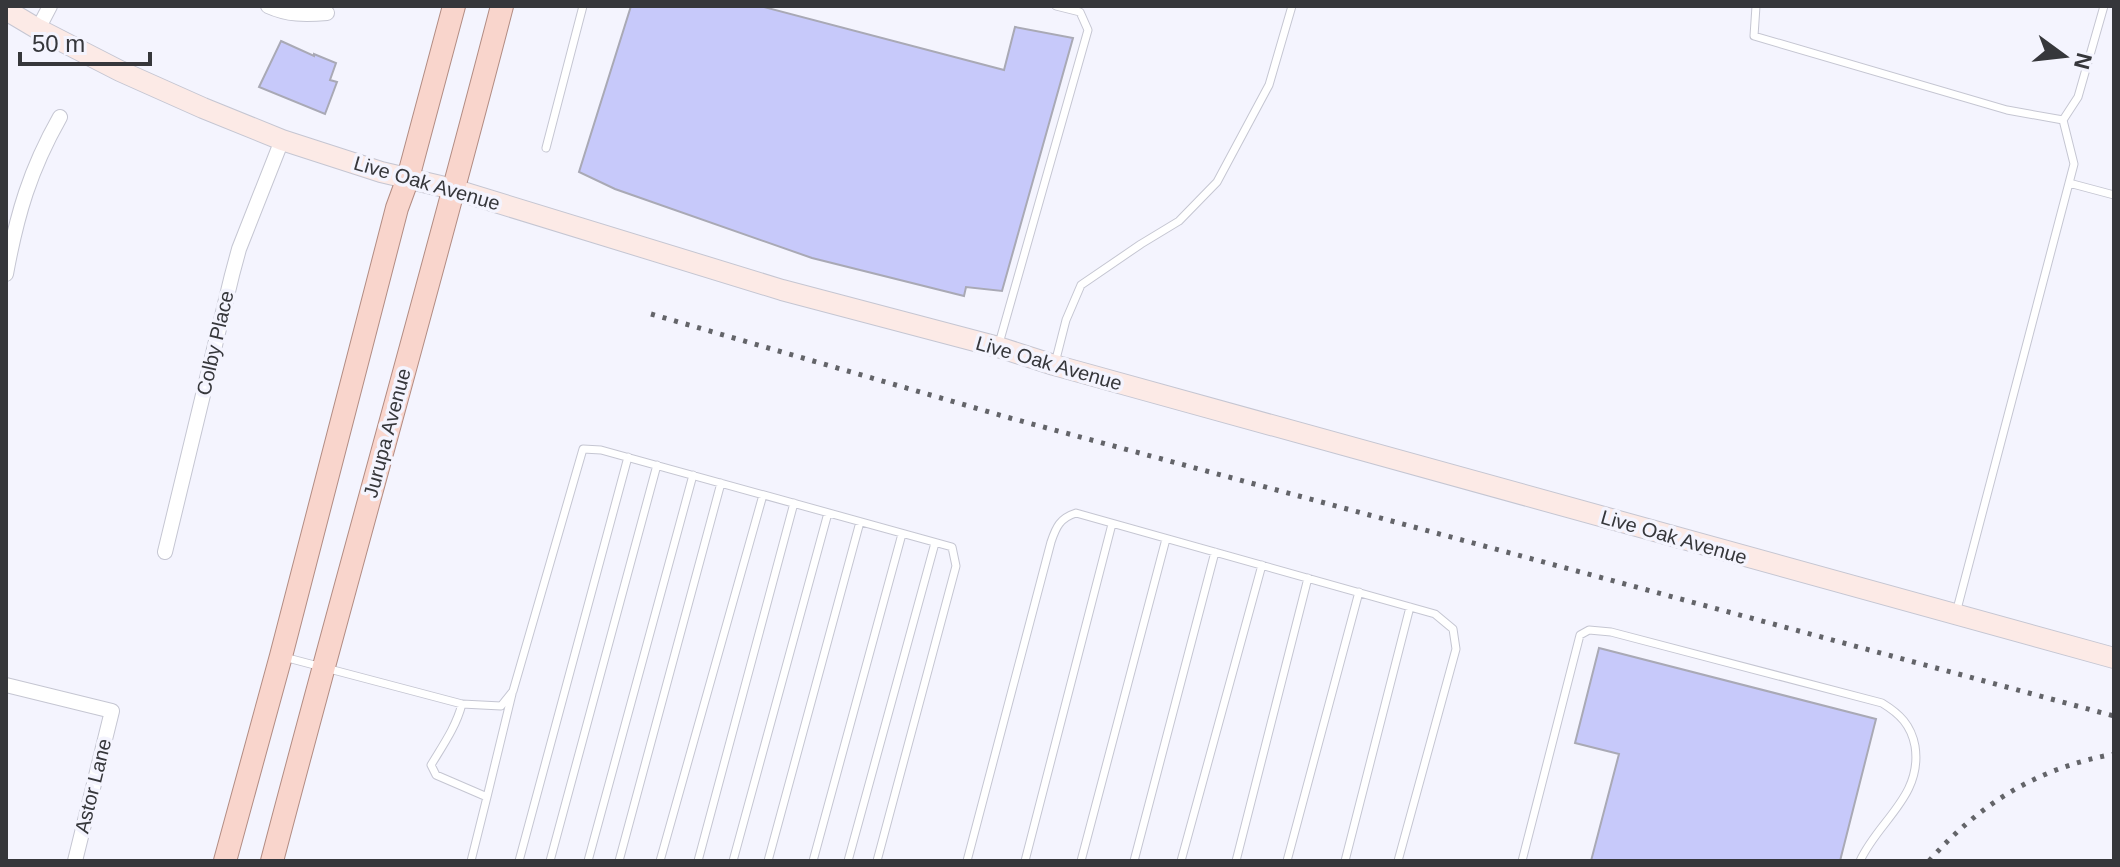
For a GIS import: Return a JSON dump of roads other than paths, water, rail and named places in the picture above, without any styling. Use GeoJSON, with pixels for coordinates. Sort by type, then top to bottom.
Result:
{"type":"FeatureCollection","features":[{"type":"Feature","properties":{"kind":"main road"},"geometry":{"type":"LineString","coordinates":[[225,861],[397,208],[408,178],[454,6]]}},
{"type":"Feature","properties":{"kind":"main road","name":"Jurupa Avenue"},"geometry":{"type":"LineString","coordinates":[[272,861],[502,6]]}},
{"type":"Feature","properties":{"kind":"street"},"geometry":{"type":"LineString","coordinates":[[38,29],[50,6]]}},
{"type":"Feature","properties":{"kind":"street"},"geometry":{"type":"LineString","coordinates":[[268,6],[295,14],[327,13]]}},
{"type":"Feature","properties":{"kind":"street","name":"Live Oak Avenue"},"geometry":{"type":"LineString","coordinates":[[6,10],[120,71],[189,102],[282,140],[381,172],[453,189],[782,290],[998,347],[2114,658]]}},
{"type":"Feature","properties":{"kind":"street"},"geometry":{"type":"LineString","coordinates":[[6,274],[25,194],[41,150],[60,117]]}},
{"type":"Feature","properties":{"kind":"street","name":"Colby Place"},"geometry":{"type":"LineString","coordinates":[[165,552],[239,249],[282,140]]}},
{"type":"Feature","properties":{"kind":"street","name":"Astor Lane"},"geometry":{"type":"LineString","coordinates":[[6,685],[112,711],[75,861]]}},
{"type":"Feature","properties":{"kind":"lane"},"geometry":{"type":"LineString","coordinates":[[546,148],[583,6]]}},
{"type":"Feature","properties":{"kind":"lane"},"geometry":{"type":"LineString","coordinates":[[998,347],[1088,30],[1080,12],[1056,6]]}},
{"type":"Feature","properties":{"kind":"lane"},"geometry":{"type":"LineString","coordinates":[[1054,365],[1066,320],[1081,285],[1179,221],[1217,182],[1269,85],[1292,6]]}},
{"type":"Feature","properties":{"kind":"lane"},"geometry":{"type":"LineString","coordinates":[[1756,6],[1754,36],[2007,110],[2063,120]]}},
{"type":"Feature","properties":{"kind":"lane"},"geometry":{"type":"LineString","coordinates":[[1955,615],[2074,164],[2063,120],[2078,97],[2104,6]]}},
{"type":"Feature","properties":{"kind":"lane"},"geometry":{"type":"LineString","coordinates":[[2069,183],[2114,195]]}},
{"type":"Feature","properties":{"kind":"lane"},"geometry":{"type":"LineString","coordinates":[[471,861],[513,691],[583,449],[628,457],[952,547],[956,566],[877,861]]}},
{"type":"Feature","properties":{"kind":"lane"},"geometry":{"type":"LineString","coordinates":[[519,861],[628,457]]}},
{"type":"Feature","properties":{"kind":"lane"},"geometry":{"type":"LineString","coordinates":[[550,861],[657,465]]}},
{"type":"Feature","properties":{"kind":"lane"},"geometry":{"type":"LineString","coordinates":[[588,861],[693,475]]}},
{"type":"Feature","properties":{"kind":"lane"},"geometry":{"type":"LineString","coordinates":[[619,861],[721,483]]}},
{"type":"Feature","properties":{"kind":"lane"},"geometry":{"type":"LineString","coordinates":[[660,861],[763,495]]}},
{"type":"Feature","properties":{"kind":"lane"},"geometry":{"type":"LineString","coordinates":[[698,861],[794,503]]}},
{"type":"Feature","properties":{"kind":"lane"},"geometry":{"type":"LineString","coordinates":[[733,861],[828,513]]}},
{"type":"Feature","properties":{"kind":"lane"},"geometry":{"type":"LineString","coordinates":[[967,861],[1057,525],[1066,516],[1076,513],[1435,614],[1453,629],[1456,649],[1398,861]]}},
{"type":"Feature","properties":{"kind":"lane"},"geometry":{"type":"LineString","coordinates":[[768,861],[860,522]]}},
{"type":"Feature","properties":{"kind":"lane"},"geometry":{"type":"LineString","coordinates":[[1025,861],[1112,524]]}},
{"type":"Feature","properties":{"kind":"lane"},"geometry":{"type":"LineString","coordinates":[[813,861],[902,534]]}},
{"type":"Feature","properties":{"kind":"lane"},"geometry":{"type":"LineString","coordinates":[[1081,861],[1166,539]]}},
{"type":"Feature","properties":{"kind":"lane"},"geometry":{"type":"LineString","coordinates":[[848,861],[935,543]]}},
{"type":"Feature","properties":{"kind":"lane"},"geometry":{"type":"LineString","coordinates":[[1134,861],[1215,552]]}},
{"type":"Feature","properties":{"kind":"lane"},"geometry":{"type":"LineString","coordinates":[[1181,861],[1262,565]]}},
{"type":"Feature","properties":{"kind":"lane"},"geometry":{"type":"LineString","coordinates":[[1236,861],[1308,578]]}},
{"type":"Feature","properties":{"kind":"lane"},"geometry":{"type":"LineString","coordinates":[[1287,861],[1359,592]]}},
{"type":"Feature","properties":{"kind":"lane"},"geometry":{"type":"LineString","coordinates":[[1345,861],[1410,607]]}},
{"type":"Feature","properties":{"kind":"lane"},"geometry":{"type":"LineString","coordinates":[[1522,861],[1580,635],[1589,630],[1611,632],[1882,703],[1901,715],[1913,737],[1917,762],[1908,790],[1887,823],[1867,846],[1860,861]]}},
{"type":"Feature","properties":{"kind":"lane"},"geometry":{"type":"LineString","coordinates":[[281,656],[462,704],[501,706],[513,691]]}},
{"type":"Feature","properties":{"kind":"lane"},"geometry":{"type":"LineString","coordinates":[[462,704],[459,719],[431,765],[436,775],[487,797]]}},
{"type":"Feature","properties":{"kind":"railway"},"geometry":{"type":"LineString","coordinates":[[651,314],[1010,418],[2114,716]]}},
{"type":"Feature","properties":{"kind":"railway"},"geometry":{"type":"LineString","coordinates":[[1929,861],[1969,822],[2012,791],[2060,768],[2114,754]]}}]}
